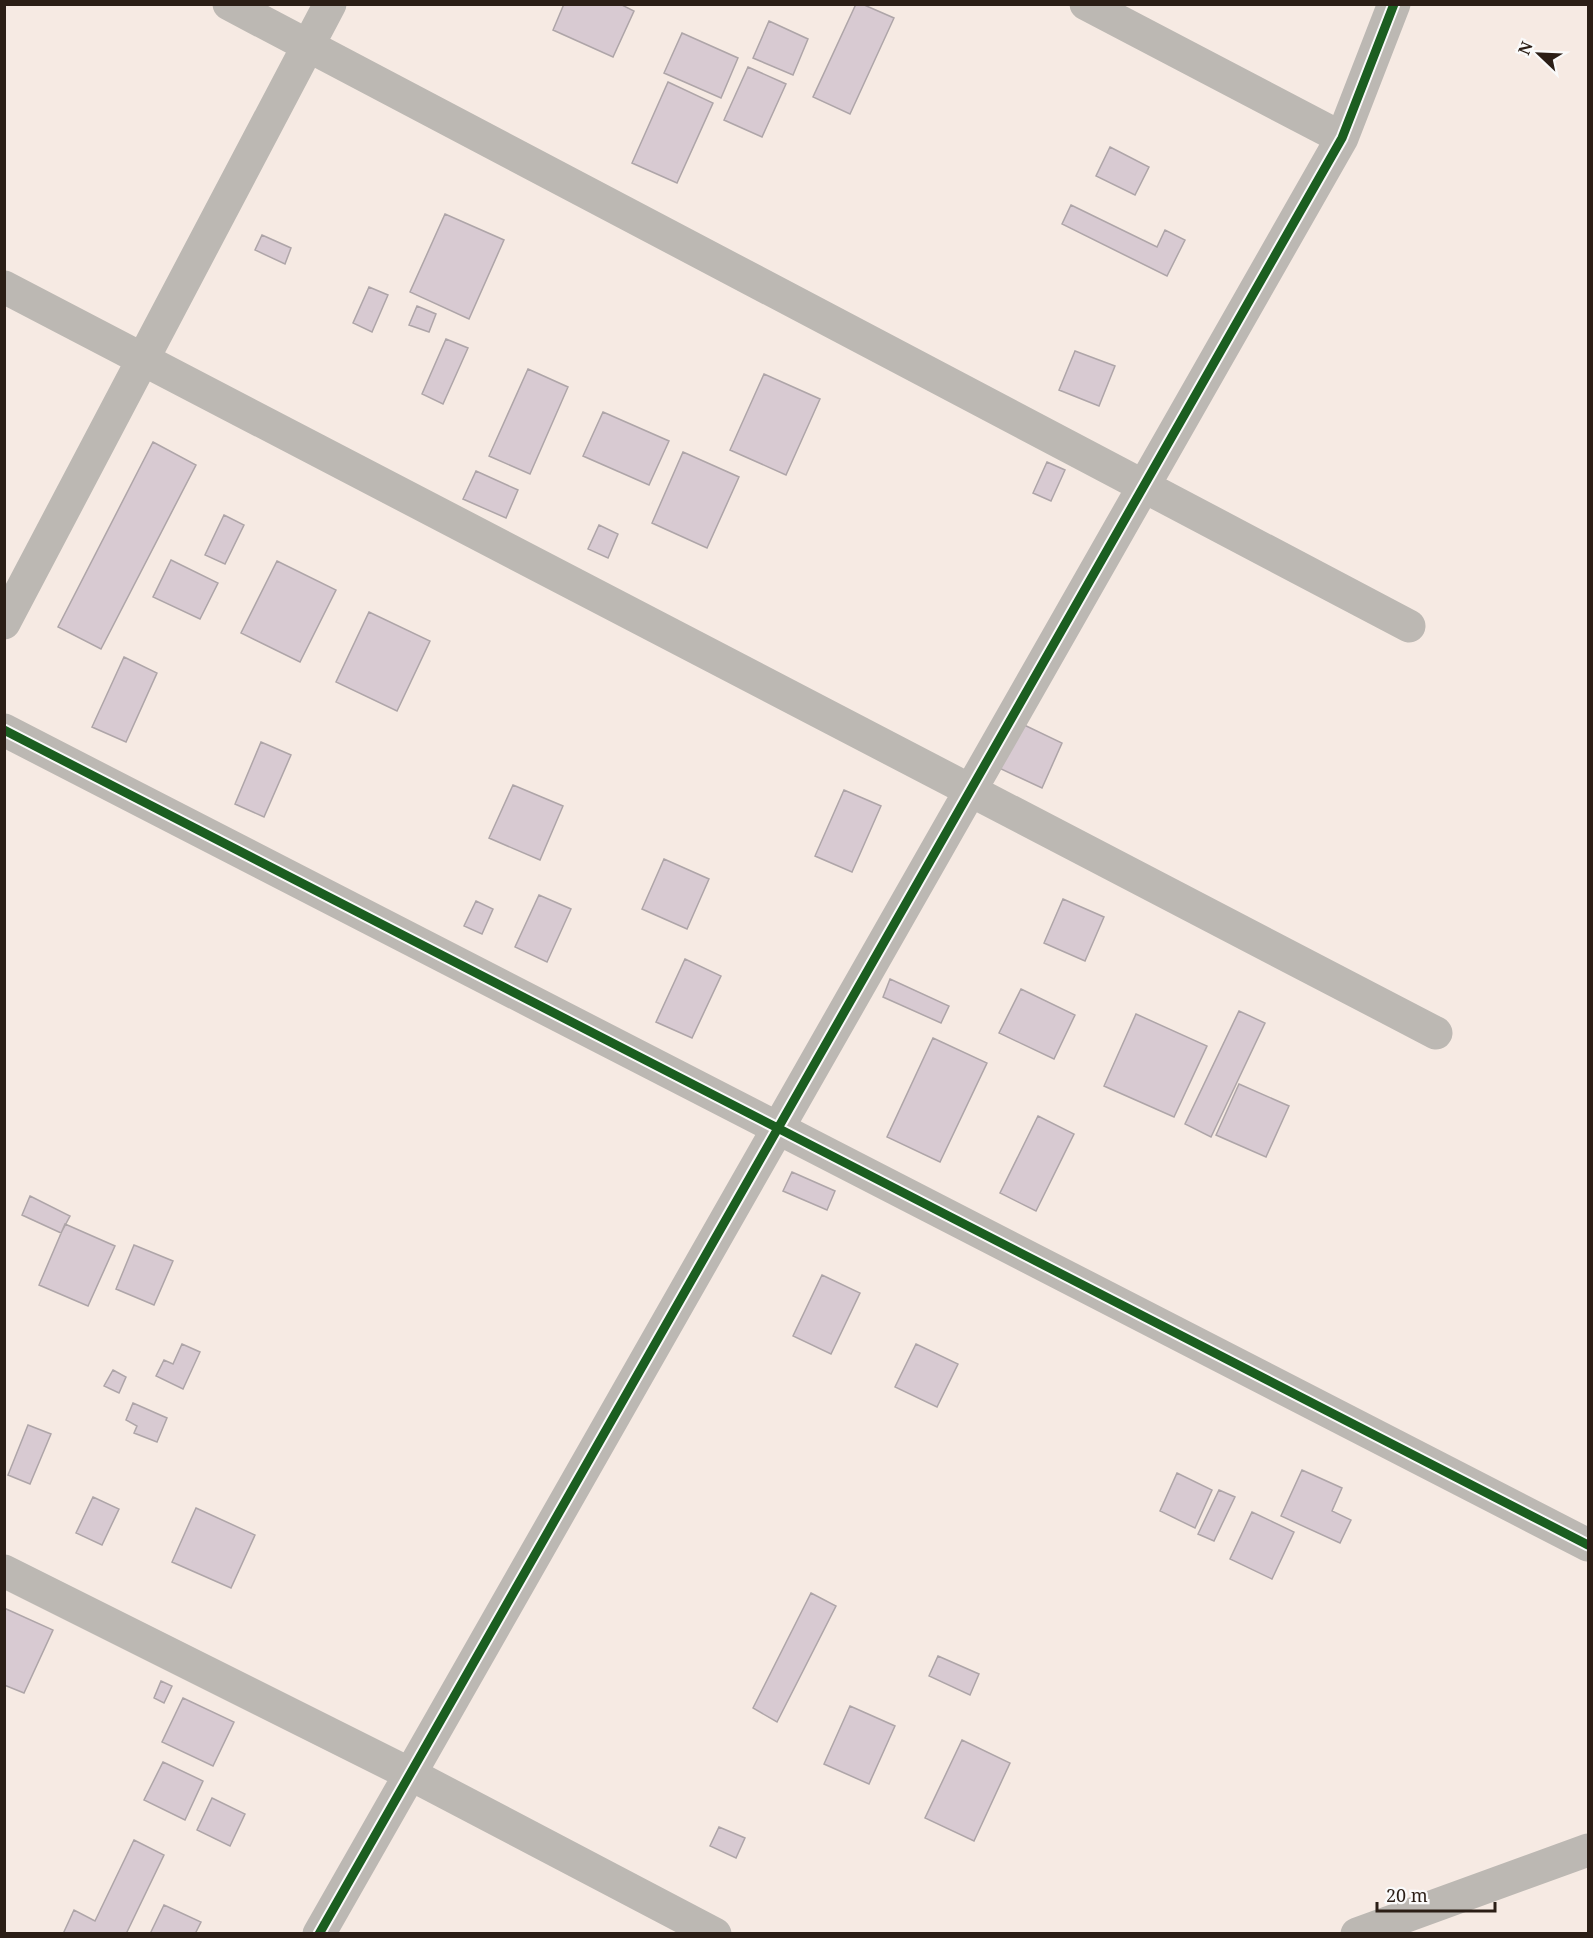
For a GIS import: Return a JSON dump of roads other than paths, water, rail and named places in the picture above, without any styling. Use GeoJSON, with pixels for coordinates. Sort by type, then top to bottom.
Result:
{"type":"FeatureCollection","features":[{"type":"Feature","properties":{"kind":"street"},"geometry":{"type":"LineString","coordinates":[[229,4],[1409,626]]}},
{"type":"Feature","properties":{"kind":"street"},"geometry":{"type":"LineString","coordinates":[[4,623],[330,4]]}},
{"type":"Feature","properties":{"kind":"street"},"geometry":{"type":"LineString","coordinates":[[1086,4],[1342,138]]}},
{"type":"Feature","properties":{"kind":"street"},"geometry":{"type":"LineString","coordinates":[[319,1934],[1342,138],[1394,4]]}},
{"type":"Feature","properties":{"kind":"street"},"geometry":{"type":"LineString","coordinates":[[4,287],[1436,1033]]}},
{"type":"Feature","properties":{"kind":"street"},"geometry":{"type":"LineString","coordinates":[[4,730],[1588,1545]]}},
{"type":"Feature","properties":{"kind":"street"},"geometry":{"type":"LineString","coordinates":[[4,1571],[410,1774],[715,1934]]}},
{"type":"Feature","properties":{"kind":"street"},"geometry":{"type":"LineString","coordinates":[[1357,1934],[1588,1850]]}}]}
